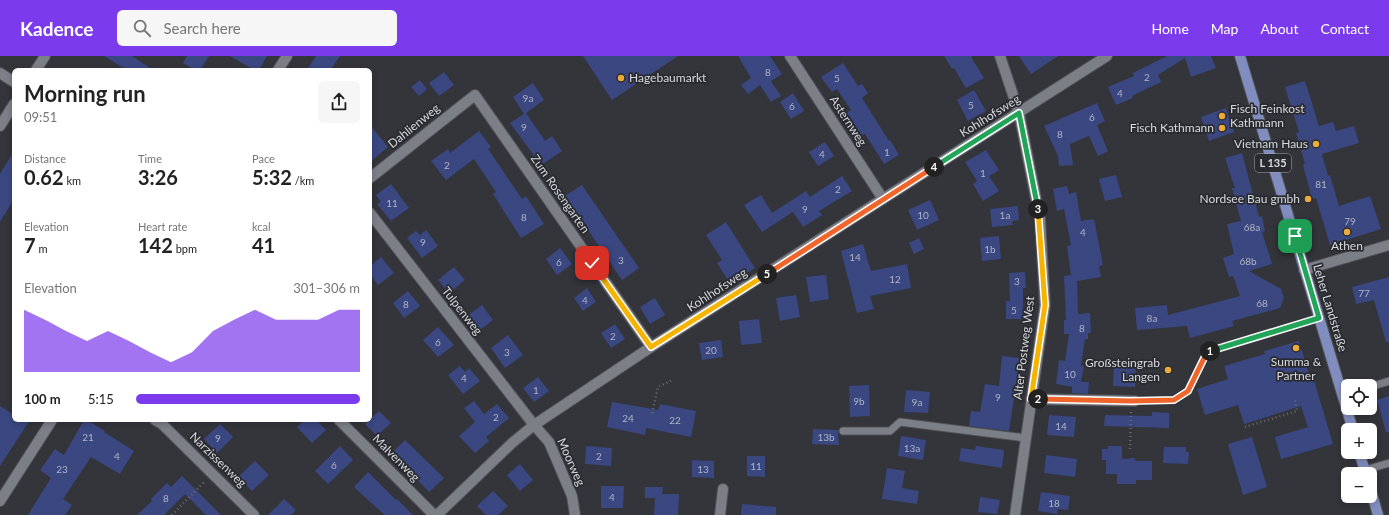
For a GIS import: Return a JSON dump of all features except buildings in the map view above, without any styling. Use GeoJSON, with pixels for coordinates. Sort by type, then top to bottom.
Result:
{"type":"FeatureCollection","features":[{"type":"Feature","properties":{"kind":"main road","name":"Leher Landstraße"},"geometry":{"type":"LineString","coordinates":[[1240,56],[1304,270],[1341,382]]}},
{"type":"Feature","properties":{"kind":"main road"},"geometry":{"type":"LineString","coordinates":[[1375,503],[1378,515]]}},
{"type":"Feature","properties":{"kind":"street"},"geometry":{"type":"LineString","coordinates":[[37,68],[45,56]]}},
{"type":"Feature","properties":{"kind":"street"},"geometry":{"type":"LineString","coordinates":[[279,68],[287,56]]}},
{"type":"Feature","properties":{"kind":"street","name":"Asternweg"},"geometry":{"type":"LineString","coordinates":[[790,56],[883,199]]}},
{"type":"Feature","properties":{"kind":"street","name":"Alter Postweg West"},"geometry":{"type":"LineString","coordinates":[[1000,56],[1019,113],[1040,219],[1045,305],[1015,515]]}},
{"type":"Feature","properties":{"kind":"street","name":"Kohlhofsweg"},"geometry":{"type":"LineString","coordinates":[[435,515],[512,443],[534,425],[651,347],[1107,56]]}},
{"type":"Feature","properties":{"kind":"street"},"geometry":{"type":"LineString","coordinates":[[0,73],[12,81]]}},
{"type":"Feature","properties":{"kind":"street","name":"Dahlienweg"},"geometry":{"type":"LineString","coordinates":[[372,176],[474,95]]}},
{"type":"Feature","properties":{"kind":"street","name":"Zum Rosengarten"},"geometry":{"type":"LineString","coordinates":[[474,95],[651,347]]}},
{"type":"Feature","properties":{"kind":"street"},"geometry":{"type":"LineString","coordinates":[[0,126],[12,107]]}},
{"type":"Feature","properties":{"kind":"street","name":"Tulpenweg"},"geometry":{"type":"LineString","coordinates":[[372,216],[534,425]]}},
{"type":"Feature","properties":{"kind":"street"},"geometry":{"type":"LineString","coordinates":[[1304,270],[1389,245]]}},
{"type":"Feature","properties":{"kind":"street"},"geometry":{"type":"LineString","coordinates":[[1031,399],[1133,401]]}},
{"type":"Feature","properties":{"kind":"street"},"geometry":{"type":"LineString","coordinates":[[0,501],[51,422]]}},
{"type":"Feature","properties":{"kind":"street","name":"Narzissenweg"},"geometry":{"type":"LineString","coordinates":[[159,422],[213,473],[254,515]]}},
{"type":"Feature","properties":{"kind":"street","name":"Malvenweg"},"geometry":{"type":"LineString","coordinates":[[341,422],[435,515]]}},
{"type":"Feature","properties":{"kind":"street","name":"Moorweg"},"geometry":{"type":"LineString","coordinates":[[534,425],[549,442],[572,496],[575,515]]}},
{"type":"Feature","properties":{"kind":"street"},"geometry":{"type":"LineString","coordinates":[[720,515],[723,489]]}},
{"type":"Feature","properties":{"kind":"lane"},"geometry":{"type":"LineString","coordinates":[[1207,352],[1319,318]]}},
{"type":"Feature","properties":{"kind":"lane"},"geometry":{"type":"LineString","coordinates":[[1377,384],[1389,381]]}},
{"type":"Feature","properties":{"kind":"lane"},"geometry":{"type":"LineString","coordinates":[[843,431],[890,431],[900,422],[1026,438]]}},
{"type":"Feature","properties":{"kind":"lane"},"geometry":{"type":"LineString","coordinates":[[1377,468],[1389,463]]}},
{"type":"Feature","properties":{"kind":"path"},"geometry":{"type":"LineString","coordinates":[[1130,449],[1133,401],[1174,400],[1182,396],[1188,391],[1207,352]]}},
{"type":"Feature","properties":{"kind":"path"},"geometry":{"type":"LineString","coordinates":[[652,413],[658,386],[673,380]]}},
{"type":"Feature","properties":{"kind":"path"},"geometry":{"type":"LineString","coordinates":[[1245,427],[1297,411],[1295,400]]}},
{"type":"Feature","properties":{"kind":"path"},"geometry":{"type":"LineString","coordinates":[[172,515],[213,473]]}},
{"type":"Feature","properties":{"kind":"place","name":"Hagebaumarkt"},"geometry":{"type":"Point","coordinates":[621,78]}},
{"type":"Feature","properties":{"kind":"place","name":"Fisch Feinkost Kathmann"},"geometry":{"type":"Point","coordinates":[1222,116]}},
{"type":"Feature","properties":{"kind":"place","name":"Fisch Kathmann"},"geometry":{"type":"Point","coordinates":[1222,128]}},
{"type":"Feature","properties":{"kind":"place","name":"Vietnam Haus"},"geometry":{"type":"Point","coordinates":[1316,144]}},
{"type":"Feature","properties":{"kind":"place","name":"Nordsee Bau gmbh"},"geometry":{"type":"Point","coordinates":[1308,199]}},
{"type":"Feature","properties":{"kind":"place","name":"Athen"},"geometry":{"type":"Point","coordinates":[1347,232]}},
{"type":"Feature","properties":{"kind":"place","name":"Summa & Partner"},"geometry":{"type":"Point","coordinates":[1296,348]}},
{"type":"Feature","properties":{"kind":"place","name":"Großsteingrab Langen"},"geometry":{"type":"Point","coordinates":[1168,370]}},
{"type":"Feature","properties":{"kind":"route"},"geometry":{"type":"LineString","coordinates":[[592,263],[651,347],[1019,113],[1040,219],[1045,305],[1031,399],[1131,401],[1174,400],[1188,391],[1207,352],[1319,318],[1295,236]]}}]}
